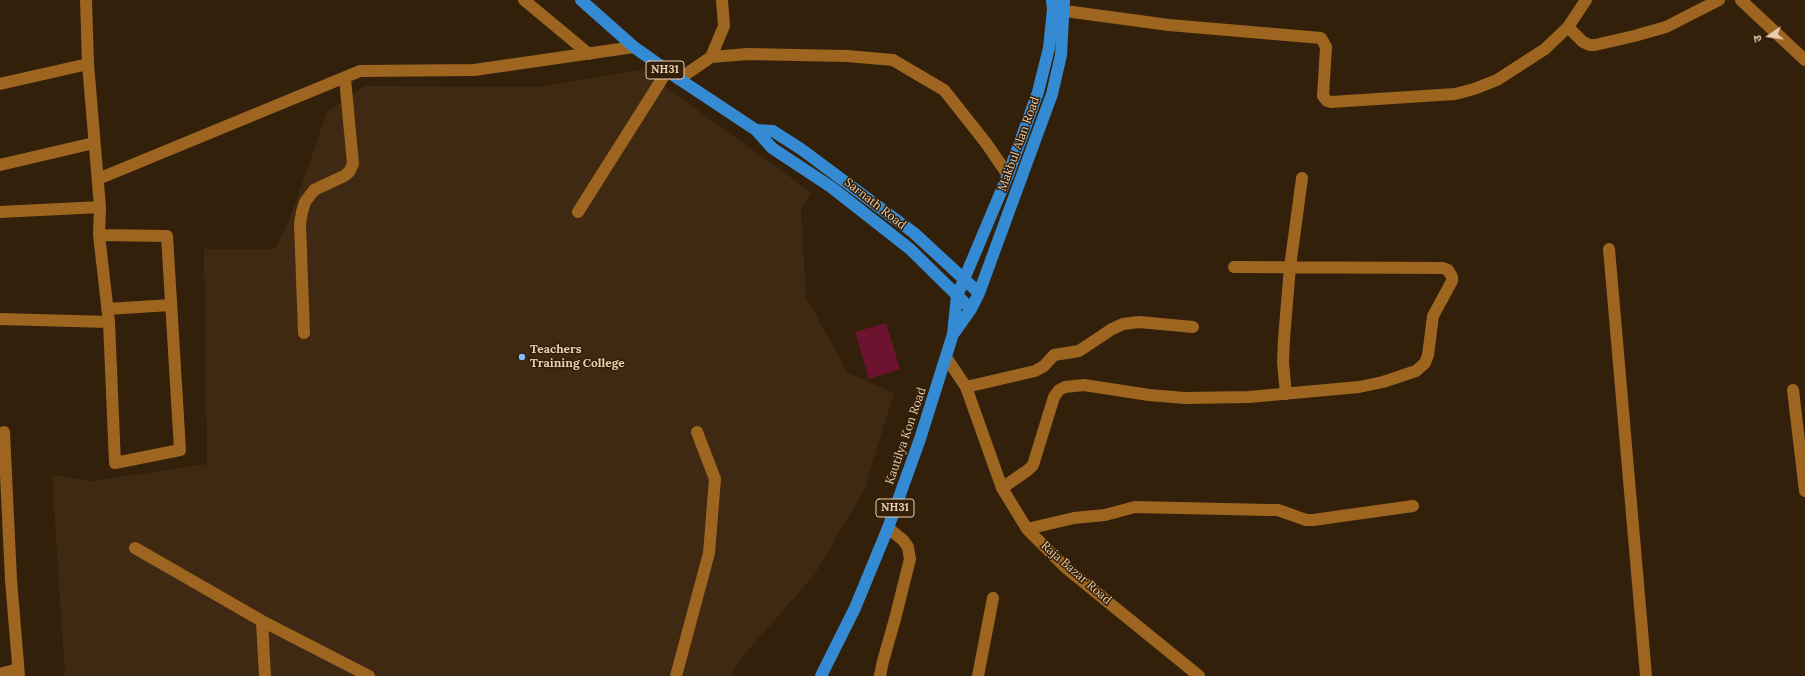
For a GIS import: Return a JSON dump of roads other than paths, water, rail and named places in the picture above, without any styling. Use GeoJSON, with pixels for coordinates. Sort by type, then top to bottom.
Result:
{"type":"FeatureCollection","features":[{"type":"Feature","properties":{"kind":"highway","name":"Sarnath Road"},"geometry":{"type":"LineString","coordinates":[[581,0],[634,47],[678,79],[756,130],[772,148],[831,188],[910,249],[971,309]]}},
{"type":"Feature","properties":{"kind":"highway","name":"Makbul Alan Road"},"geometry":{"type":"LineString","coordinates":[[964,280],[1008,175],[1038,92],[1048,48],[1053,9],[1052,0]]}},
{"type":"Feature","properties":{"kind":"highway","name":"Makbul Alan Road"},"geometry":{"type":"LineString","coordinates":[[979,293],[1052,94],[1061,54],[1065,5]]}},
{"type":"Feature","properties":{"kind":"highway","name":"Sarnath Road"},"geometry":{"type":"LineString","coordinates":[[756,130],[773,131],[801,149],[914,233],[979,293]]}},
{"type":"Feature","properties":{"kind":"highway","name":"Kautilya Kon Road"},"geometry":{"type":"LineString","coordinates":[[821,676],[854,608],[888,528],[920,439],[946,357],[953,334],[957,296],[964,280]]}},
{"type":"Feature","properties":{"kind":"highway","name":"Kautilya Kon Road"},"geometry":{"type":"LineString","coordinates":[[953,334],[971,309],[979,293]]}},
{"type":"Feature","properties":{"kind":"street"},"geometry":{"type":"LineString","coordinates":[[86,0],[88,64],[100,206],[99,235],[109,322],[116,463],[180,450],[167,236],[99,235]]}},
{"type":"Feature","properties":{"kind":"street"},"geometry":{"type":"LineString","coordinates":[[524,0],[589,54]]}},
{"type":"Feature","properties":{"kind":"street"},"geometry":{"type":"LineString","coordinates":[[711,57],[724,26],[722,0]]}},
{"type":"Feature","properties":{"kind":"street"},"geometry":{"type":"LineString","coordinates":[[1065,5],[1169,25],[1322,38],[1326,47],[1323,96],[1327,101],[1331,102],[1455,94],[1474,89],[1497,80],[1545,49],[1568,27],[1586,0]]}},
{"type":"Feature","properties":{"kind":"street"},"geometry":{"type":"LineString","coordinates":[[1568,27],[1586,44],[1595,44],[1634,36],[1666,27],[1718,0]]}},
{"type":"Feature","properties":{"kind":"street"},"geometry":{"type":"LineString","coordinates":[[1741,0],[1805,60]]}},
{"type":"Feature","properties":{"kind":"street"},"geometry":{"type":"LineString","coordinates":[[98,179],[360,71],[474,70],[634,47]]}},
{"type":"Feature","properties":{"kind":"street"},"geometry":{"type":"LineString","coordinates":[[678,79],[711,57],[756,54],[847,56],[893,60],[944,90],[986,143],[1008,175]]}},
{"type":"Feature","properties":{"kind":"street"},"geometry":{"type":"LineString","coordinates":[[0,84],[88,64]]}},
{"type":"Feature","properties":{"kind":"street"},"geometry":{"type":"LineString","coordinates":[[578,212],[667,71]]}},
{"type":"Feature","properties":{"kind":"street"},"geometry":{"type":"LineString","coordinates":[[304,333],[300,224],[302,212],[305,202],[314,190],[344,176],[349,172],[353,164],[345,78]]}},
{"type":"Feature","properties":{"kind":"street"},"geometry":{"type":"LineString","coordinates":[[0,165],[94,143]]}},
{"type":"Feature","properties":{"kind":"street"},"geometry":{"type":"LineString","coordinates":[[1286,394],[1283,362],[1284,339],[1290,267],[1302,178]]}},
{"type":"Feature","properties":{"kind":"street"},"geometry":{"type":"LineString","coordinates":[[0,212],[100,206]]}},
{"type":"Feature","properties":{"kind":"street"},"geometry":{"type":"LineString","coordinates":[[1609,249],[1646,676]]}},
{"type":"Feature","properties":{"kind":"street"},"geometry":{"type":"LineString","coordinates":[[1002,488],[1033,465],[1054,397],[1059,390],[1065,387],[1084,385],[1149,395],[1185,398],[1248,397],[1359,387],[1384,382],[1421,368],[1428,356],[1433,316],[1452,281],[1452,277],[1448,270],[1443,268],[1234,267]]}},
{"type":"Feature","properties":{"kind":"street"},"geometry":{"type":"LineString","coordinates":[[107,309],[171,305]]}},
{"type":"Feature","properties":{"kind":"street"},"geometry":{"type":"LineString","coordinates":[[0,319],[109,322]]}},
{"type":"Feature","properties":{"kind":"street"},"geometry":{"type":"LineString","coordinates":[[966,387],[1040,369],[1054,355],[1079,351],[1112,329],[1123,324],[1139,322],[1193,327]]}},
{"type":"Feature","properties":{"kind":"street","name":"Raja Bazar Road"},"geometry":{"type":"LineString","coordinates":[[946,357],[966,387],[1002,488],[1027,529],[1066,567],[1199,676]]}},
{"type":"Feature","properties":{"kind":"street"},"geometry":{"type":"LineString","coordinates":[[1793,390],[1805,491]]}},
{"type":"Feature","properties":{"kind":"street"},"geometry":{"type":"LineString","coordinates":[[0,674],[19,673],[6,581],[4,432]]}},
{"type":"Feature","properties":{"kind":"street"},"geometry":{"type":"LineString","coordinates":[[676,676],[709,553],[715,479],[697,432]]}},
{"type":"Feature","properties":{"kind":"street"},"geometry":{"type":"LineString","coordinates":[[1027,529],[1074,518],[1105,515],[1135,508],[1278,510],[1306,520],[1313,520],[1413,506]]}},
{"type":"Feature","properties":{"kind":"street"},"geometry":{"type":"LineString","coordinates":[[880,676],[910,559],[908,547],[903,540],[888,528]]}},
{"type":"Feature","properties":{"kind":"street"},"geometry":{"type":"LineString","coordinates":[[135,548],[262,621],[369,676]]}},
{"type":"Feature","properties":{"kind":"street"},"geometry":{"type":"LineString","coordinates":[[978,676],[992,598]]}},
{"type":"Feature","properties":{"kind":"street"},"geometry":{"type":"LineString","coordinates":[[262,621],[265,676]]}},
{"type":"Feature","properties":{"kind":"place","name":"Teachers Training College"},"geometry":{"type":"Point","coordinates":[522,357]}}]}
